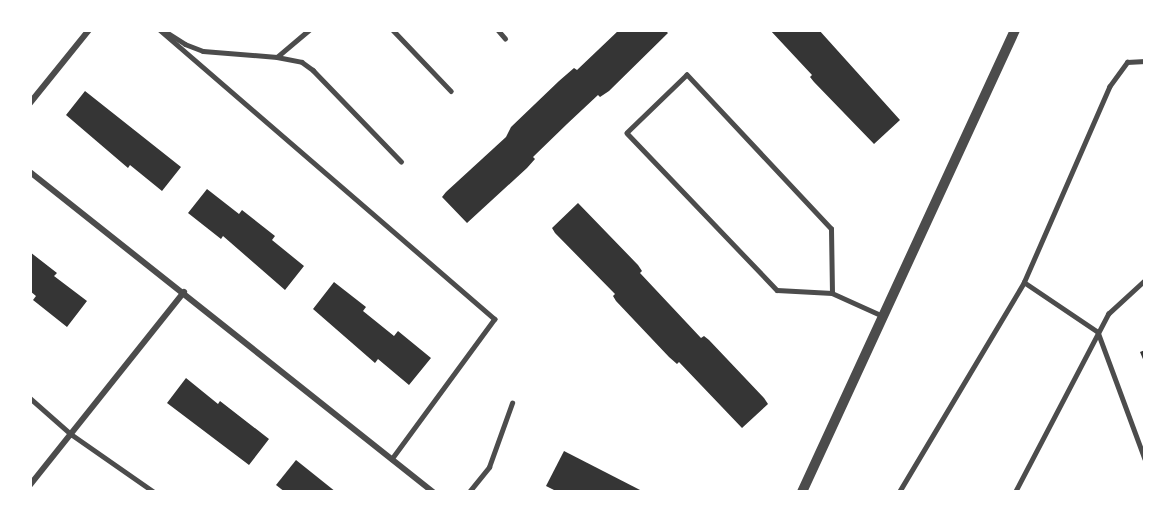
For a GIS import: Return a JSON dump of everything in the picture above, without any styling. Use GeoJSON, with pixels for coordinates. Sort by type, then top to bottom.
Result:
{"type":"FeatureCollection","features":[{"type":"Feature","properties":{"kind":"street"},"geometry":{"type":"LineString","coordinates":[[30,103],[89,30]]}},
{"type":"Feature","properties":{"kind":"street"},"geometry":{"type":"LineString","coordinates":[[802,492],[1015,30]]}},
{"type":"Feature","properties":{"kind":"street"},"geometry":{"type":"LineString","coordinates":[[30,172],[433,492]]}},
{"type":"Feature","properties":{"kind":"street"},"geometry":{"type":"LineString","coordinates":[[30,484],[184,292]]}},
{"type":"Feature","properties":{"kind":"lane"},"geometry":{"type":"LineString","coordinates":[[161,30],[184,44],[203,51],[277,57],[302,62],[313,70],[401,161]]}},
{"type":"Feature","properties":{"kind":"lane"},"geometry":{"type":"LineString","coordinates":[[161,30],[495,320],[392,459]]}},
{"type":"Feature","properties":{"kind":"lane"},"geometry":{"type":"LineString","coordinates":[[277,57],[309,30]]}},
{"type":"Feature","properties":{"kind":"lane"},"geometry":{"type":"LineString","coordinates":[[393,30],[451,91]]}},
{"type":"Feature","properties":{"kind":"lane"},"geometry":{"type":"LineString","coordinates":[[498,30],[505,38]]}},
{"type":"Feature","properties":{"kind":"lane"},"geometry":{"type":"LineString","coordinates":[[899,492],[1024,282],[1109,87],[1128,62],[1145,61]]}},
{"type":"Feature","properties":{"kind":"lane"},"geometry":{"type":"LineString","coordinates":[[832,293],[831,230],[687,75],[627,133],[777,290],[832,293],[883,315]]}},
{"type":"Feature","properties":{"kind":"lane"},"geometry":{"type":"LineString","coordinates":[[1015,492],[1108,314],[1145,280]]}},
{"type":"Feature","properties":{"kind":"lane"},"geometry":{"type":"LineString","coordinates":[[1024,282],[1098,332],[1145,459]]}},
{"type":"Feature","properties":{"kind":"lane"},"geometry":{"type":"LineString","coordinates":[[30,398],[71,434],[154,492]]}},
{"type":"Feature","properties":{"kind":"lane"},"geometry":{"type":"LineString","coordinates":[[469,492],[489,466],[512,403]]}},
{"type":"Feature","properties":{"kind":"building"},"geometry":{"type":"Polygon","coordinates":[[[619,30],[665,30],[668,33],[609,91],[600,97],[598,95],[567,124],[533,157],[535,159],[527,168],[467,223],[442,197],[506,137],[511,127],[559,81],[574,68],[577,70],[619,30]]]}},
{"type":"Feature","properties":{"kind":"building"},"geometry":{"type":"Polygon","coordinates":[[[770,30],[819,30],[900,120],[874,144],[814,82],[810,77],[812,75],[770,30]]]}},
{"type":"Feature","properties":{"kind":"building"},"geometry":{"type":"Polygon","coordinates":[[[85,91],[181,167],[162,191],[130,165],[128,168],[66,115],[85,91]]]}},
{"type":"Feature","properties":{"kind":"building"},"geometry":{"type":"Polygon","coordinates":[[[207,189],[239,214],[242,210],[275,236],[272,240],[304,266],[285,290],[223,236],[221,239],[188,213],[207,189]]]}},
{"type":"Feature","properties":{"kind":"building"},"geometry":{"type":"Polygon","coordinates":[[[578,203],[638,265],[642,271],[640,273],[701,338],[704,336],[709,340],[764,398],[768,404],[742,428],[679,362],[677,364],[669,357],[616,301],[613,296],[615,294],[555,233],[552,228],[578,203]]]}},
{"type":"Feature","properties":{"kind":"building"},"geometry":{"type":"Polygon","coordinates":[[[30,252],[57,273],[54,276],[87,301],[67,327],[33,300],[36,296],[30,291],[30,252]]]}},
{"type":"Feature","properties":{"kind":"building"},"geometry":{"type":"Polygon","coordinates":[[[334,282],[366,307],[363,311],[394,336],[398,331],[431,358],[409,385],[378,359],[375,363],[313,309],[334,282]]]}},
{"type":"Feature","properties":{"kind":"building"},"geometry":{"type":"Polygon","coordinates":[[[1145,350],[1145,364],[1140,352],[1145,350]]]}},
{"type":"Feature","properties":{"kind":"building"},"geometry":{"type":"Polygon","coordinates":[[[186,378],[218,404],[220,401],[269,439],[249,465],[167,403],[186,378]]]}},
{"type":"Feature","properties":{"kind":"building"},"geometry":{"type":"Polygon","coordinates":[[[564,451],[644,492],[558,492],[546,486],[564,451]]]}},
{"type":"Feature","properties":{"kind":"building"},"geometry":{"type":"Polygon","coordinates":[[[296,460],[336,492],[285,492],[276,485],[296,460]]]}}]}
